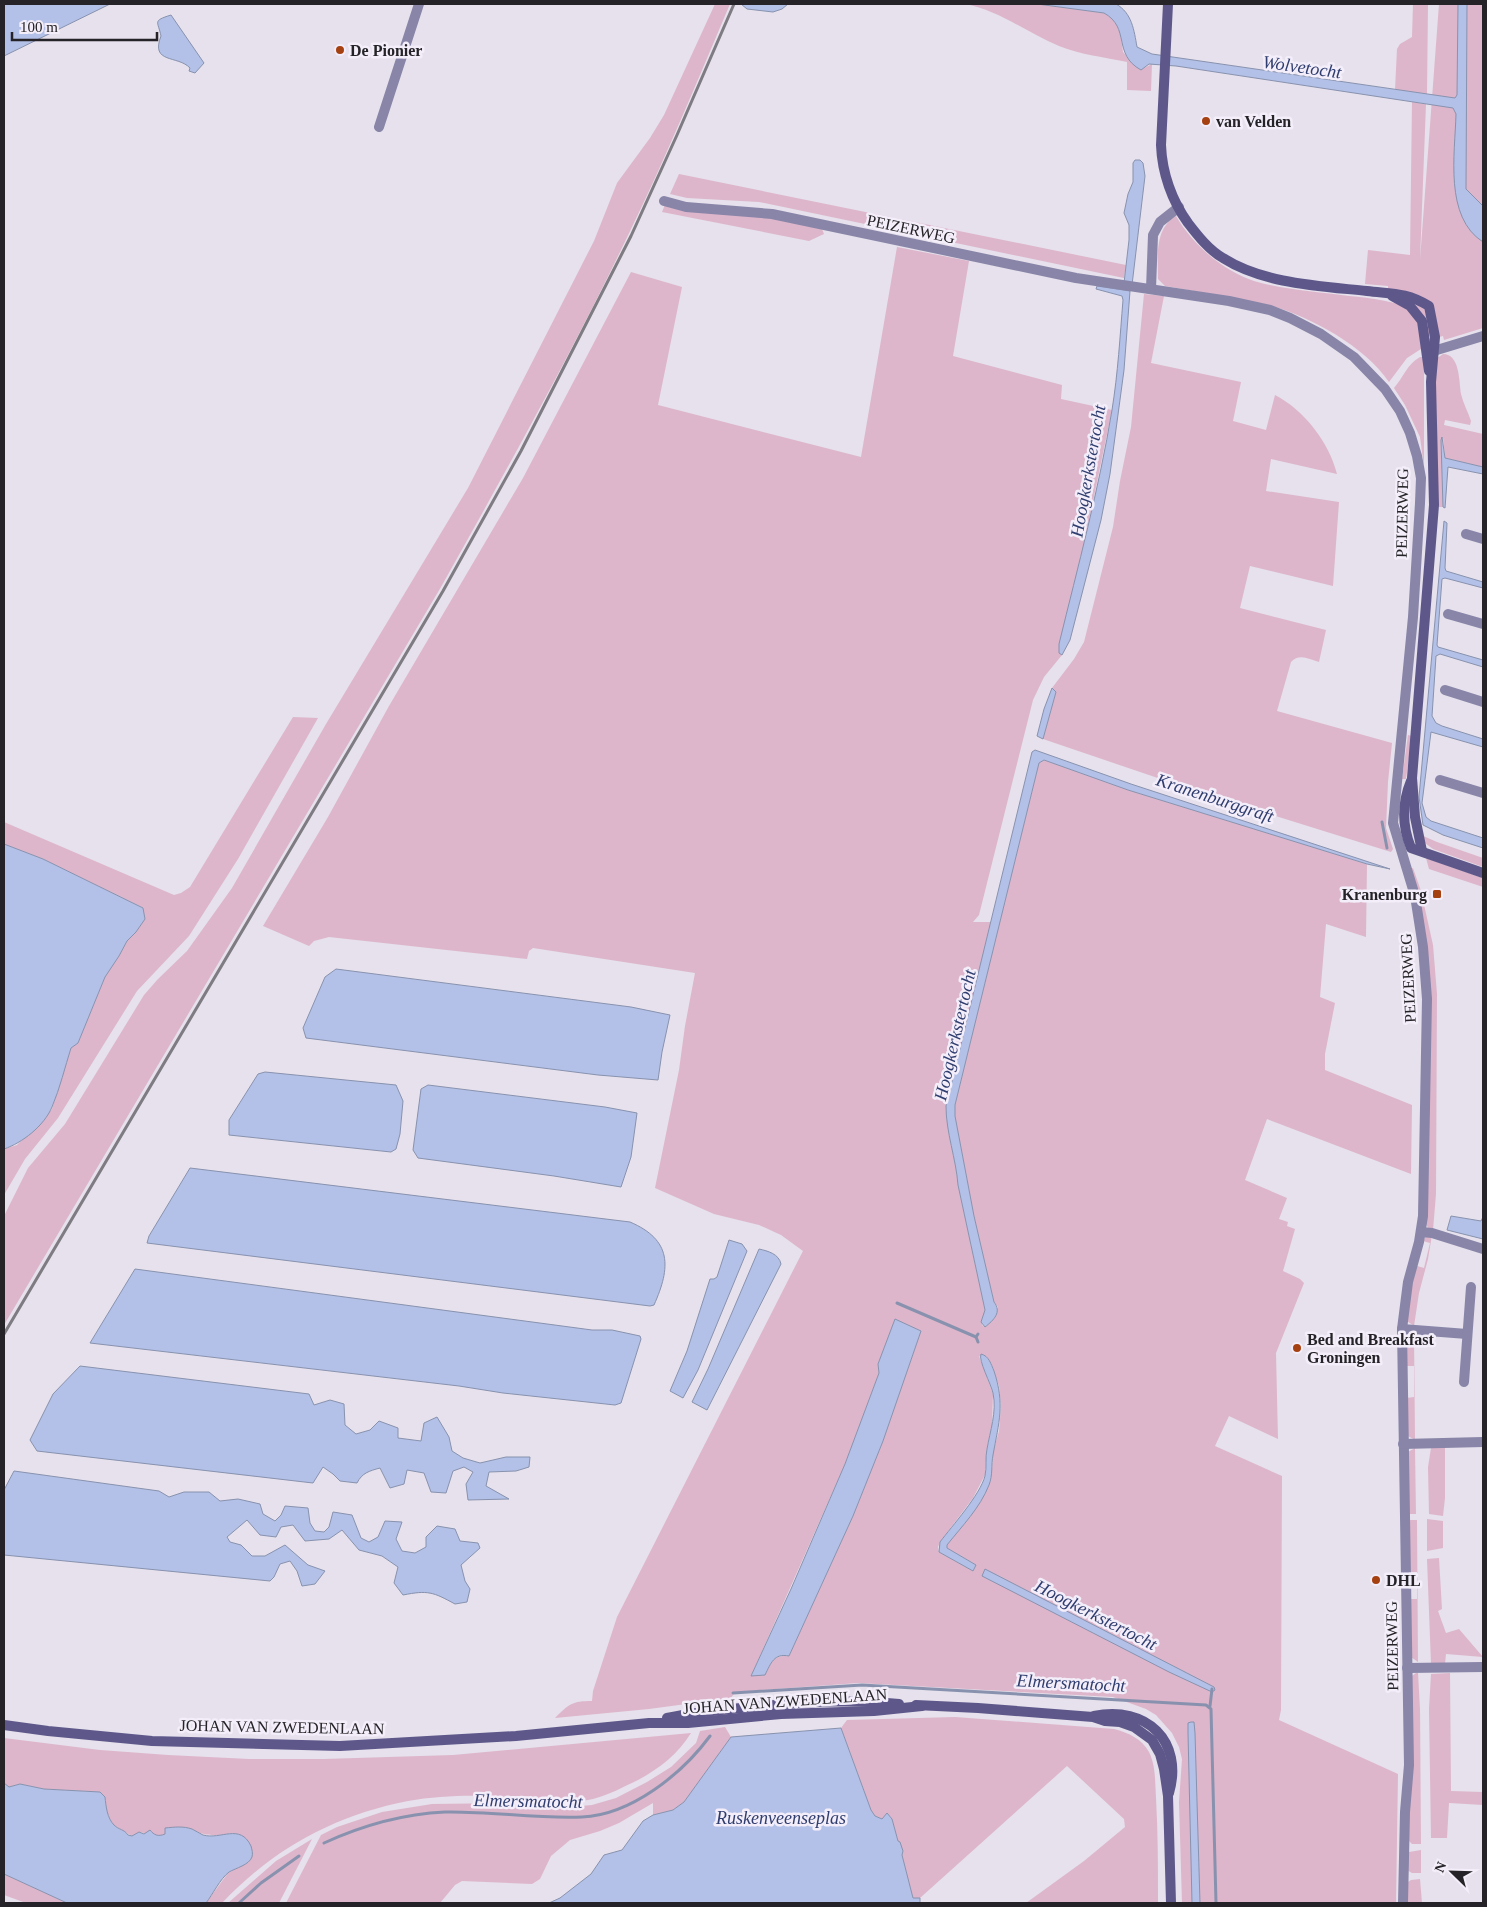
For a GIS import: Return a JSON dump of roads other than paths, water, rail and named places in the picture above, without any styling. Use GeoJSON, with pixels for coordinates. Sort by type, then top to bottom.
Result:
{"type":"FeatureCollection","features":[{"type":"Feature","properties":{"kind":"main road","name":"PEIZERWEG"},"geometry":{"type":"LineString","coordinates":[[1168,4],[1161,155],[1164,173],[1179,207],[1191,226],[1210,248],[1223,258],[1251,272],[1273,278],[1408,296],[1429,306],[1434,327],[1430,352],[1434,505],[1412,778],[1415,816],[1422,851],[1411,848],[1405,829],[1406,794],[1412,778]]}},
{"type":"Feature","properties":{"kind":"main road"},"geometry":{"type":"LineString","coordinates":[[1422,851],[1483,873]]}},
{"type":"Feature","properties":{"kind":"main road","name":"JOHAN VAN ZWEDENLAAN"},"geometry":{"type":"LineString","coordinates":[[4,1725],[152,1741],[340,1746],[516,1736],[649,1723],[688,1723],[781,1714],[874,1711],[922,1706],[978,1708],[1093,1717],[1127,1724],[1140,1730],[1152,1740],[1162,1761],[1168,1796],[1171,1903]]}},
{"type":"Feature","properties":{"kind":"street"},"geometry":{"type":"LineString","coordinates":[[379,127],[420,4]]}},
{"type":"Feature","properties":{"kind":"street","name":"PEIZERWEG"},"geometry":{"type":"LineString","coordinates":[[664,201],[686,207],[772,214],[956,254],[1128,287],[1151,288],[1200,296],[1280,314],[1322,334],[1354,357],[1385,388],[1400,411],[1410,433],[1421,478],[1414,608],[1393,823],[1419,912],[1426,999],[1424,1200],[1421,1232],[1408,1282],[1402,1328],[1409,1765],[1405,1812],[1404,1903]]}},
{"type":"Feature","properties":{"kind":"street"},"geometry":{"type":"LineString","coordinates":[[1151,288],[1153,235],[1160,222],[1179,207]]}},
{"type":"Feature","properties":{"kind":"street"},"geometry":{"type":"LineString","coordinates":[[1430,352],[1483,336]]}},
{"type":"Feature","properties":{"kind":"street"},"geometry":{"type":"LineString","coordinates":[[1466,534],[1483,538]]}},
{"type":"Feature","properties":{"kind":"street"},"geometry":{"type":"LineString","coordinates":[[1448,614],[1483,624]]}},
{"type":"Feature","properties":{"kind":"street"},"geometry":{"type":"LineString","coordinates":[[1445,690],[1483,702]]}},
{"type":"Feature","properties":{"kind":"street"},"geometry":{"type":"LineString","coordinates":[[1403,727],[1417,729]]}},
{"type":"Feature","properties":{"kind":"street"},"geometry":{"type":"LineString","coordinates":[[1440,780],[1483,793]]}},
{"type":"Feature","properties":{"kind":"street"},"geometry":{"type":"LineString","coordinates":[[1421,1232],[1432,1233],[1483,1249]]}},
{"type":"Feature","properties":{"kind":"street"},"geometry":{"type":"LineString","coordinates":[[1464,1382],[1471,1287]]}},
{"type":"Feature","properties":{"kind":"street"},"geometry":{"type":"LineString","coordinates":[[1402,1328],[1467,1334]]}},
{"type":"Feature","properties":{"kind":"street"},"geometry":{"type":"LineString","coordinates":[[1403,1444],[1483,1442]]}},
{"type":"Feature","properties":{"kind":"street"},"geometry":{"type":"LineString","coordinates":[[1407,1668],[1483,1667]]}},
{"type":"Feature","properties":{"kind":"water"},"geometry":{"type":"Polygon","coordinates":[[[4,4],[110,4],[4,56],[4,4]]]}},
{"type":"Feature","properties":{"kind":"water"},"geometry":{"type":"Polygon","coordinates":[[[741,4],[788,4],[782,9],[773,12],[747,9],[741,4]]]}},
{"type":"Feature","properties":{"kind":"water"},"geometry":{"type":"Polygon","coordinates":[[[1037,4],[1116,4],[1129,17],[1137,47],[1152,54],[1455,98],[1457,95],[1458,4],[1467,4],[1466,189],[1483,206],[1483,242],[1471,231],[1462,217],[1457,201],[1454,184],[1456,114],[1453,108],[1176,66],[1149,64],[1141,70],[1132,64],[1124,49],[1117,26],[1104,13],[1037,4]]]}},
{"type":"Feature","properties":{"kind":"water"},"geometry":{"type":"Polygon","coordinates":[[[171,15],[204,63],[195,73],[189,71],[190,68],[185,64],[167,58],[159,51],[161,36],[158,22],[171,15]]]}},
{"type":"Feature","properties":{"kind":"water"},"geometry":{"type":"Polygon","coordinates":[[[1135,160],[1140,160],[1143,163],[1145,176],[1132,285],[1124,283],[1129,225],[1124,213],[1133,182],[1133,163],[1135,160]]]}},
{"type":"Feature","properties":{"kind":"water"},"geometry":{"type":"Polygon","coordinates":[[[1097,286],[1130,291],[1124,370],[1110,474],[1101,520],[1070,640],[1062,655],[1059,653],[1059,644],[1101,469],[1112,410],[1117,368],[1123,300],[1122,296],[1096,289],[1097,286]]]}},
{"type":"Feature","properties":{"kind":"water"},"geometry":{"type":"Polygon","coordinates":[[[1442,437],[1445,458],[1483,467],[1483,474],[1448,467],[1445,508],[1443,507],[1442,437]]]}},
{"type":"Feature","properties":{"kind":"water"},"geometry":{"type":"Polygon","coordinates":[[[1444,521],[1447,523],[1446,571],[1483,582],[1483,588],[1445,578],[1442,579],[1437,645],[1438,647],[1483,660],[1483,667],[1440,654],[1436,656],[1432,716],[1436,723],[1442,726],[1483,739],[1483,747],[1431,732],[1422,803],[1426,817],[1431,821],[1483,838],[1483,848],[1443,835],[1423,825],[1419,797],[1444,521]]]}},
{"type":"Feature","properties":{"kind":"water"},"geometry":{"type":"Polygon","coordinates":[[[1052,688],[1056,692],[1043,739],[1037,736],[1052,688]]]}},
{"type":"Feature","properties":{"kind":"water"},"geometry":{"type":"Polygon","coordinates":[[[1035,750],[1131,784],[1390,869],[1367,864],[1128,790],[1044,760],[1039,763],[955,1105],[955,1116],[974,1216],[997,1309],[994,1319],[985,1327],[981,1322],[985,1310],[958,1185],[946,1106],[1032,752],[1035,750]]]}},
{"type":"Feature","properties":{"kind":"water"},"geometry":{"type":"Polygon","coordinates":[[[4,844],[43,859],[143,908],[145,919],[127,941],[105,977],[78,1043],[71,1048],[58,1092],[44,1121],[18,1143],[4,1149],[4,844]]]}},
{"type":"Feature","properties":{"kind":"water"},"geometry":{"type":"Polygon","coordinates":[[[336,969],[631,1007],[670,1015],[658,1080],[598,1075],[306,1038],[303,1028],[325,977],[336,969]]]}},
{"type":"Feature","properties":{"kind":"water"},"geometry":{"type":"Polygon","coordinates":[[[265,1072],[396,1085],[403,1101],[400,1134],[396,1149],[391,1152],[229,1135],[229,1120],[258,1074],[265,1072]]]}},
{"type":"Feature","properties":{"kind":"water"},"geometry":{"type":"Polygon","coordinates":[[[428,1085],[605,1107],[637,1113],[631,1157],[621,1187],[418,1158],[413,1150],[421,1089],[428,1085]]]}},
{"type":"Feature","properties":{"kind":"water"},"geometry":{"type":"Polygon","coordinates":[[[190,1168],[630,1222],[644,1229],[661,1246],[665,1267],[663,1279],[654,1305],[650,1306],[147,1243],[149,1236],[190,1168]]]}},
{"type":"Feature","properties":{"kind":"water"},"geometry":{"type":"Polygon","coordinates":[[[1451,1216],[1481,1221],[1483,1217],[1483,1239],[1447,1230],[1451,1216]]]}},
{"type":"Feature","properties":{"kind":"water"},"geometry":{"type":"Polygon","coordinates":[[[729,1240],[742,1244],[747,1251],[698,1370],[683,1398],[670,1391],[687,1351],[710,1279],[717,1277],[729,1240]]]}},
{"type":"Feature","properties":{"kind":"water"},"geometry":{"type":"Polygon","coordinates":[[[759,1249],[776,1255],[781,1264],[707,1410],[692,1402],[759,1249]]]}},
{"type":"Feature","properties":{"kind":"water"},"geometry":{"type":"Polygon","coordinates":[[[135,1269],[592,1330],[612,1330],[640,1336],[641,1339],[621,1403],[615,1405],[90,1343],[135,1269]]]}},
{"type":"Feature","properties":{"kind":"water"},"geometry":{"type":"Polygon","coordinates":[[[895,1319],[921,1331],[883,1441],[853,1516],[789,1656],[784,1655],[776,1658],[765,1675],[751,1676],[845,1464],[879,1373],[878,1364],[895,1319]]]}},
{"type":"Feature","properties":{"kind":"water"},"geometry":{"type":"Polygon","coordinates":[[[981,1354],[988,1358],[991,1363],[1000,1403],[991,1478],[981,1501],[947,1545],[947,1548],[976,1565],[973,1571],[939,1552],[940,1542],[972,1501],[985,1476],[986,1452],[994,1414],[994,1400],[992,1389],[981,1361],[981,1354]]]}},
{"type":"Feature","properties":{"kind":"water"},"geometry":{"type":"Polygon","coordinates":[[[80,1366],[309,1394],[314,1405],[330,1400],[344,1404],[345,1425],[356,1434],[370,1430],[379,1421],[398,1428],[398,1438],[421,1441],[424,1423],[437,1417],[449,1437],[452,1451],[463,1458],[480,1463],[506,1457],[530,1457],[529,1467],[516,1471],[489,1472],[486,1486],[509,1499],[468,1500],[466,1484],[473,1472],[464,1467],[453,1471],[446,1493],[431,1492],[424,1473],[407,1470],[404,1484],[390,1488],[380,1468],[366,1473],[357,1483],[340,1481],[323,1467],[313,1483],[37,1451],[30,1440],[53,1394],[80,1366]]]}},
{"type":"Feature","properties":{"kind":"water"},"geometry":{"type":"Polygon","coordinates":[[[14,1471],[159,1491],[169,1497],[184,1492],[209,1492],[220,1501],[238,1499],[260,1504],[263,1514],[275,1521],[281,1515],[285,1506],[308,1508],[310,1523],[315,1531],[324,1532],[329,1527],[333,1512],[352,1515],[361,1538],[369,1542],[378,1537],[385,1521],[402,1522],[396,1539],[402,1551],[415,1553],[426,1547],[426,1537],[437,1526],[455,1529],[460,1541],[478,1543],[480,1548],[461,1565],[465,1581],[470,1589],[467,1602],[455,1604],[425,1592],[403,1595],[394,1583],[398,1567],[382,1556],[359,1550],[342,1530],[329,1539],[305,1541],[293,1525],[281,1527],[276,1537],[260,1535],[247,1520],[227,1537],[230,1542],[241,1545],[252,1556],[265,1556],[285,1545],[308,1565],[325,1571],[315,1584],[302,1586],[297,1571],[290,1561],[280,1564],[270,1581],[4,1555],[4,1490],[14,1471]]]}},
{"type":"Feature","properties":{"kind":"water"},"geometry":{"type":"Polygon","coordinates":[[[985,1569],[1214,1687],[1215,1690],[1212,1692],[1169,1672],[982,1576],[985,1569]]]}},
{"type":"Feature","properties":{"kind":"water"},"geometry":{"type":"Polygon","coordinates":[[[1194,1722],[1195,1733],[1200,1903],[1192,1903],[1188,1733],[1188,1723],[1194,1722]]]}},
{"type":"Feature","properties":{"kind":"water","name":"Ruskenveenseplas"},"geometry":{"type":"Polygon","coordinates":[[[841,1728],[871,1810],[875,1816],[882,1819],[887,1813],[892,1819],[903,1851],[902,1855],[913,1898],[920,1898],[920,1903],[549,1903],[560,1898],[591,1874],[604,1855],[622,1850],[643,1821],[653,1815],[673,1810],[684,1802],[731,1737],[841,1728]]]}},
{"type":"Feature","properties":{"kind":"water"},"geometry":{"type":"Polygon","coordinates":[[[4,1783],[9,1787],[20,1784],[44,1789],[100,1792],[105,1797],[110,1819],[116,1827],[128,1835],[132,1836],[139,1832],[144,1834],[150,1830],[160,1835],[165,1834],[165,1828],[179,1827],[192,1829],[203,1835],[210,1836],[236,1834],[247,1839],[251,1846],[252,1857],[245,1864],[226,1875],[206,1903],[67,1903],[4,1874],[4,1783]]]}},
{"type":"Feature","properties":{"kind":"waterway","name":"Kranenburggraft"},"geometry":{"type":"LineString","coordinates":[[1382,822],[1387,848]]}},
{"type":"Feature","properties":{"kind":"waterway"},"geometry":{"type":"LineString","coordinates":[[897,1303],[976,1337]]}},
{"type":"Feature","properties":{"kind":"waterway","name":"Hoogkerkstertocht"},"geometry":{"type":"LineString","coordinates":[[978,1334],[976,1337],[978,1342]]}},
{"type":"Feature","properties":{"kind":"waterway","name":"Elmersmatocht"},"geometry":{"type":"LineString","coordinates":[[733,1693],[862,1685],[1206,1705],[1211,1709],[1216,1903]]}},
{"type":"Feature","properties":{"kind":"waterway"},"geometry":{"type":"LineString","coordinates":[[1210,1706],[1212,1689]]}},
{"type":"Feature","properties":{"kind":"waterway","name":"Elmersmatocht"},"geometry":{"type":"LineString","coordinates":[[324,1843],[353,1831],[383,1822],[429,1813],[462,1812],[548,1817],[600,1815],[637,1801],[654,1790],[685,1764],[710,1736]]}},
{"type":"Feature","properties":{"kind":"waterway","name":"Elmersmatocht"},"geometry":{"type":"LineString","coordinates":[[239,1903],[261,1883],[299,1856]]}},
{"type":"Feature","properties":{"kind":"railway"},"geometry":{"type":"LineString","coordinates":[[4,1334],[443,591],[521,451],[631,236],[734,4]]}},
{"type":"Feature","properties":{"kind":"place","name":"De Pionier"},"geometry":{"type":"Point","coordinates":[340,50]}},
{"type":"Feature","properties":{"kind":"place","name":"van Velden"},"geometry":{"type":"Point","coordinates":[1206,121]}},
{"type":"Feature","properties":{"kind":"place","name":"Kranenburg"},"geometry":{"type":"Point","coordinates":[1437,894]}},
{"type":"Feature","properties":{"kind":"place","name":"Bed and Breakfast Groningen"},"geometry":{"type":"Point","coordinates":[1297,1348]}},
{"type":"Feature","properties":{"kind":"place","name":"DHL"},"geometry":{"type":"Point","coordinates":[1376,1580]}},
{"type":"Feature","properties":{"kind":"water label","name":"Wolvetocht"},"geometry":{"type":"Point","coordinates":[1302,67]}}]}
